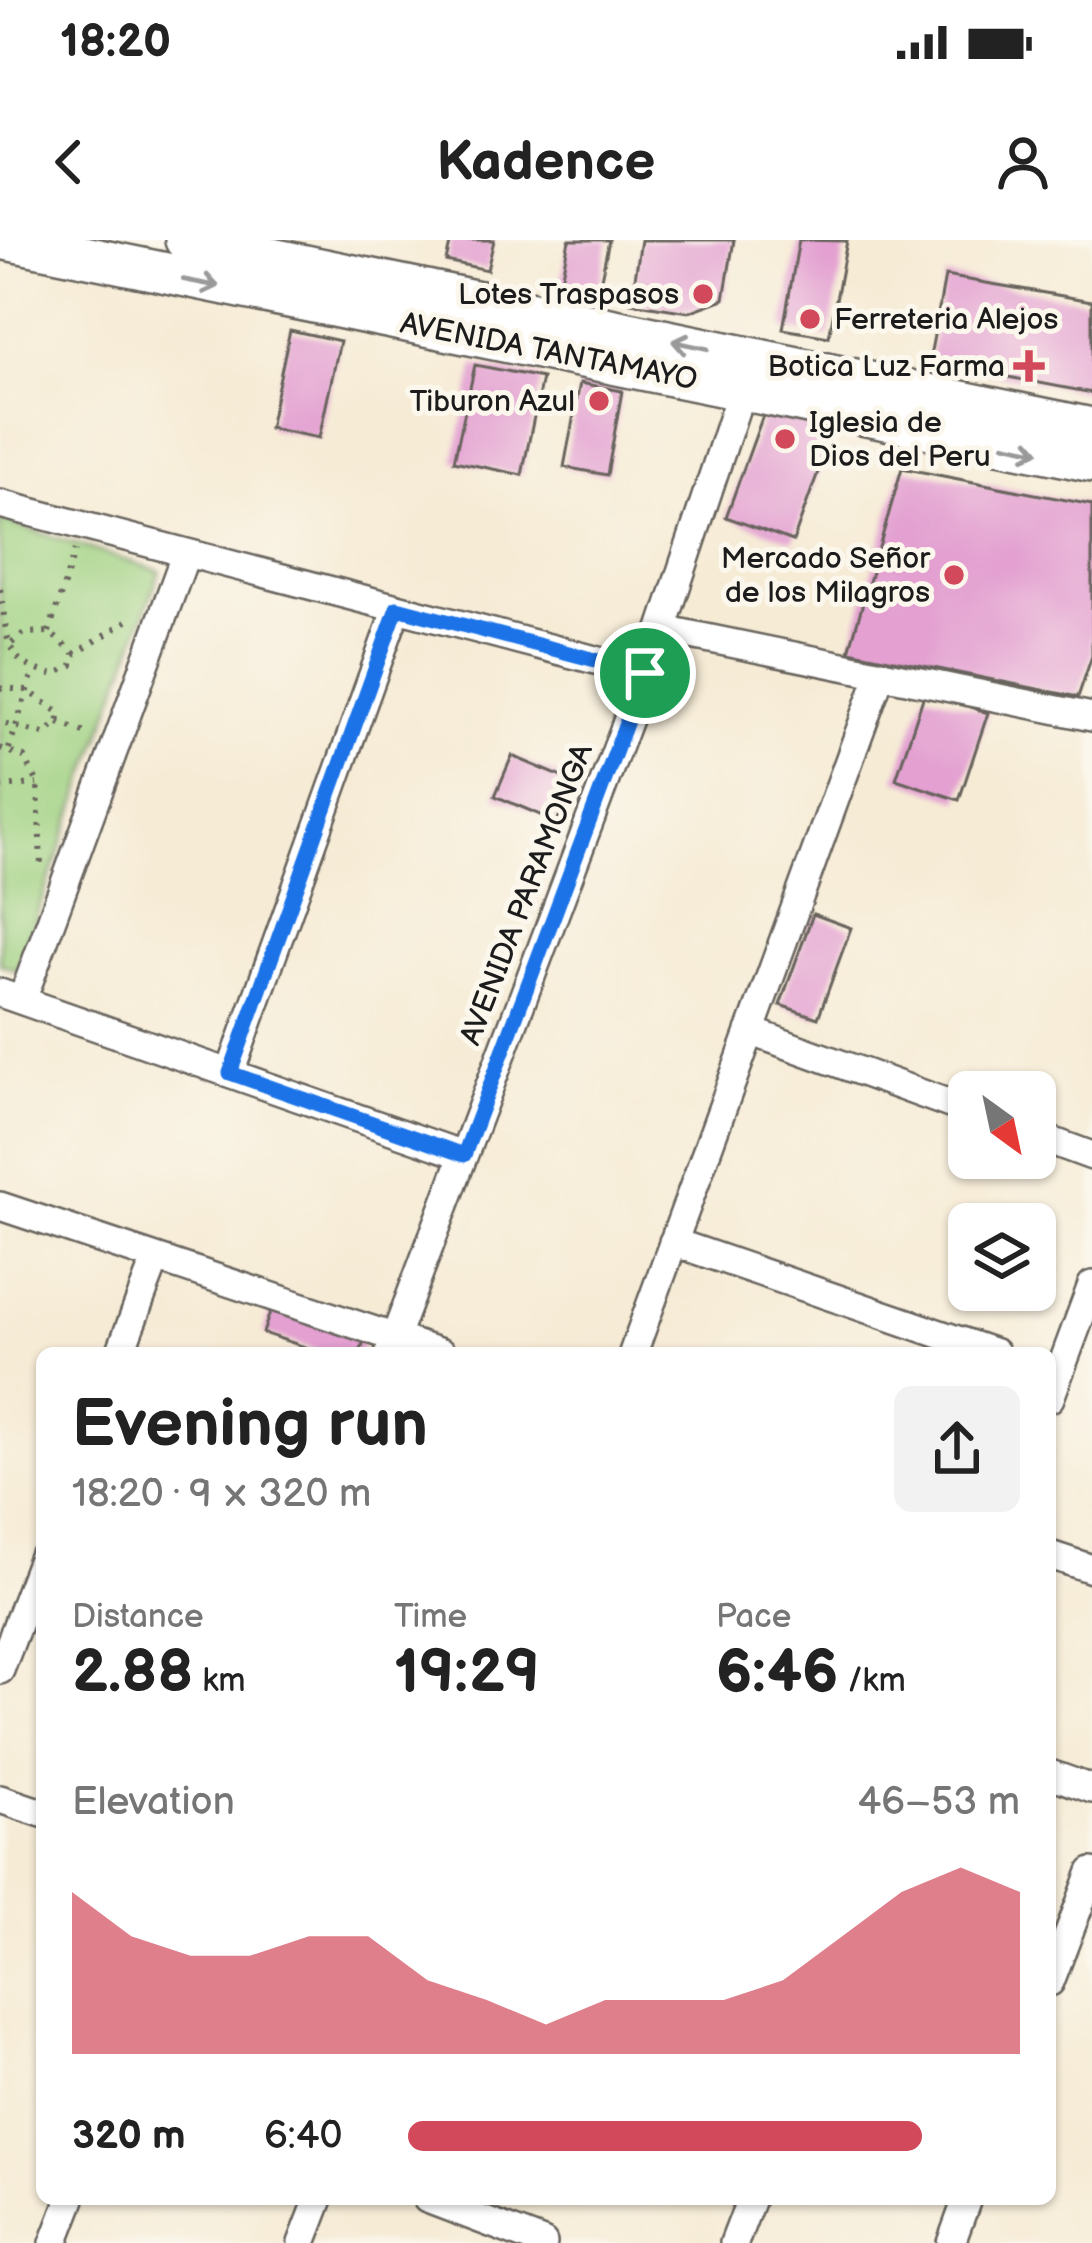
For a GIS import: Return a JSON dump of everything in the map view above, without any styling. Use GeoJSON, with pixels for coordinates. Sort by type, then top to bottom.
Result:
{"type":"FeatureCollection","features":[{"type":"Feature","properties":{"kind":"street","name":"AVENIDA TANTAMAYO"},"geometry":{"type":"LineString","coordinates":[[5,240],[747,373],[1092,428]]}},
{"type":"Feature","properties":{"kind":"street","name":"AVENIDA TANTAMAYO"},"geometry":{"type":"LineString","coordinates":[[184,240],[747,373],[1092,462]]}},
{"type":"Feature","properties":{"kind":"street","name":"AVENIDA PARAMONGA"},"geometry":{"type":"LineString","coordinates":[[392,1345],[662,629],[747,373]]}},
{"type":"Feature","properties":{"kind":"street"},"geometry":{"type":"LineString","coordinates":[[0,504],[645,673]]}},
{"type":"Feature","properties":{"kind":"street"},"geometry":{"type":"LineString","coordinates":[[186,553],[11,996],[464,1155]]}},
{"type":"Feature","properties":{"kind":"street"},"geometry":{"type":"LineString","coordinates":[[230,1073],[397,608]]}},
{"type":"Feature","properties":{"kind":"street"},"geometry":{"type":"LineString","coordinates":[[662,629],[1092,717]]}},
{"type":"Feature","properties":{"kind":"street"},"geometry":{"type":"LineString","coordinates":[[635,1347],[880,673]]}},
{"type":"Feature","properties":{"kind":"street"},"geometry":{"type":"LineString","coordinates":[[750,1031],[948,1103]]}},
{"type":"Feature","properties":{"kind":"street"},"geometry":{"type":"LineString","coordinates":[[1056,1143],[1092,1156]]}},
{"type":"Feature","properties":{"kind":"street"},"geometry":{"type":"LineString","coordinates":[[0,1206],[392,1345]]}},
{"type":"Feature","properties":{"kind":"street"},"geometry":{"type":"LineString","coordinates":[[673,1242],[978,1347]]}},
{"type":"Feature","properties":{"kind":"street"},"geometry":{"type":"LineString","coordinates":[[122,1347],[156,1258]]}},
{"type":"Feature","properties":{"kind":"street"},"geometry":{"type":"LineString","coordinates":[[1056,1375],[1092,1286]]}},
{"type":"Feature","properties":{"kind":"street"},"geometry":{"type":"LineString","coordinates":[[1056,1557],[1092,1569]]}},
{"type":"Feature","properties":{"kind":"street"},"geometry":{"type":"LineString","coordinates":[[0,1670],[36,1575]]}},
{"type":"Feature","properties":{"kind":"street"},"geometry":{"type":"LineString","coordinates":[[1056,1776],[1092,1789]]}},
{"type":"Feature","properties":{"kind":"street"},"geometry":{"type":"LineString","coordinates":[[0,1798],[36,1811]]}},
{"type":"Feature","properties":{"kind":"street"},"geometry":{"type":"LineString","coordinates":[[1056,1966],[1092,1872]]}},
{"type":"Feature","properties":{"kind":"street"},"geometry":{"type":"LineString","coordinates":[[54,2243],[68,2205]]}},
{"type":"Feature","properties":{"kind":"street"},"geometry":{"type":"LineString","coordinates":[[302,2243],[317,2205]]}},
{"type":"Feature","properties":{"kind":"street"},"geometry":{"type":"LineString","coordinates":[[443,2205],[543,2243]]}},
{"type":"Feature","properties":{"kind":"street"},"geometry":{"type":"LineString","coordinates":[[734,2243],[749,2205]]}},
{"type":"Feature","properties":{"kind":"street"},"geometry":{"type":"LineString","coordinates":[[951,2243],[966,2205]]}},
{"type":"Feature","properties":{"kind":"path"},"geometry":{"type":"LineString","coordinates":[[49,632],[76,548]]}},
{"type":"Feature","properties":{"kind":"path"},"geometry":{"type":"LineString","coordinates":[[0,589],[17,662],[34,670],[66,672],[74,656],[141,611]]}},
{"type":"Feature","properties":{"kind":"path"},"geometry":{"type":"LineString","coordinates":[[11,644],[24,633],[49,632],[74,656]]}},
{"type":"Feature","properties":{"kind":"path"},"geometry":{"type":"LineString","coordinates":[[34,670],[16,729],[5,748],[32,767],[38,783],[37,848],[44,879]]}},
{"type":"Feature","properties":{"kind":"path"},"geometry":{"type":"LineString","coordinates":[[0,688],[27,690],[56,706],[58,723]]}},
{"type":"Feature","properties":{"kind":"path"},"geometry":{"type":"LineString","coordinates":[[0,722],[44,734],[58,723]]}},
{"type":"Feature","properties":{"kind":"path"},"geometry":{"type":"LineString","coordinates":[[58,723],[96,736]]}},
{"type":"Feature","properties":{"kind":"path"},"geometry":{"type":"LineString","coordinates":[[0,787],[24,789],[38,783]]}},
{"type":"Feature","properties":{"kind":"green space"},"geometry":{"type":"Polygon","coordinates":[[[0,520],[160,571],[17,970],[0,964],[0,520]]]}},
{"type":"Feature","properties":{"kind":"building"},"geometry":{"type":"Polygon","coordinates":[[[451,240],[494,240],[487,270],[446,261],[451,240]]]}},
{"type":"Feature","properties":{"kind":"building"},"geometry":{"type":"Polygon","coordinates":[[[569,240],[609,240],[597,298],[559,290],[569,240]]]}},
{"type":"Feature","properties":{"kind":"building"},"geometry":{"type":"Polygon","coordinates":[[[641,240],[734,240],[724,299],[689,312],[631,303],[641,240]]]}},
{"type":"Feature","properties":{"kind":"building"},"geometry":{"type":"Polygon","coordinates":[[[799,240],[847,241],[829,337],[783,329],[799,240]]]}},
{"type":"Feature","properties":{"kind":"building"},"geometry":{"type":"Polygon","coordinates":[[[945,276],[1092,301],[1092,393],[929,362],[945,276]]]}},
{"type":"Feature","properties":{"kind":"building"},"geometry":{"type":"Polygon","coordinates":[[[290,330],[340,341],[319,438],[269,428],[290,330]]]}},
{"type":"Feature","properties":{"kind":"building"},"geometry":{"type":"Polygon","coordinates":[[[475,365],[542,378],[522,475],[454,461],[475,365]]]}},
{"type":"Feature","properties":{"kind":"building"},"geometry":{"type":"Polygon","coordinates":[[[580,383],[622,391],[607,475],[564,467],[580,383]]]}},
{"type":"Feature","properties":{"kind":"building"},"geometry":{"type":"Polygon","coordinates":[[[766,407],[833,431],[793,541],[726,517],[766,407]]]}},
{"type":"Feature","properties":{"kind":"building","name":"Mercado Señor de los Milagros"},"geometry":{"type":"Polygon","coordinates":[[[902,468],[1092,505],[1092,656],[1078,697],[849,651],[902,468]]]}},
{"type":"Feature","properties":{"kind":"building"},"geometry":{"type":"Polygon","coordinates":[[[925,692],[988,713],[959,800],[896,779],[925,692]]]}},
{"type":"Feature","properties":{"kind":"building"},"geometry":{"type":"Polygon","coordinates":[[[512,756],[574,782],[557,822],[495,796],[512,756]]]}},
{"type":"Feature","properties":{"kind":"building"},"geometry":{"type":"Polygon","coordinates":[[[813,914],[851,928],[818,1018],[780,1005],[813,914]]]}},
{"type":"Feature","properties":{"kind":"building"},"geometry":{"type":"Polygon","coordinates":[[[273,1303],[367,1333],[362,1347],[305,1347],[263,1333],[273,1303]]]}},
{"type":"Feature","properties":{"kind":"place","name":"Lotes Traspasos"},"geometry":{"type":"Point","coordinates":[703,294]}},
{"type":"Feature","properties":{"kind":"place","name":"Ferreteria Alejos"},"geometry":{"type":"Point","coordinates":[810,319]}},
{"type":"Feature","properties":{"kind":"place","name":"Botica Luz Farma"},"geometry":{"type":"Point","coordinates":[1029,366]}},
{"type":"Feature","properties":{"kind":"place","name":"Tiburon Azul"},"geometry":{"type":"Point","coordinates":[599,401]}},
{"type":"Feature","properties":{"kind":"place","name":"Iglesia de Dios del Peru"},"geometry":{"type":"Point","coordinates":[785,439]}},
{"type":"Feature","properties":{"kind":"place","name":"Mercado Señor de los Milagros"},"geometry":{"type":"Point","coordinates":[954,575]}},
{"type":"Feature","properties":{"kind":"route"},"geometry":{"type":"LineString","coordinates":[[397,608],[645,673],[464,1155],[230,1073],[397,608]]}}]}
